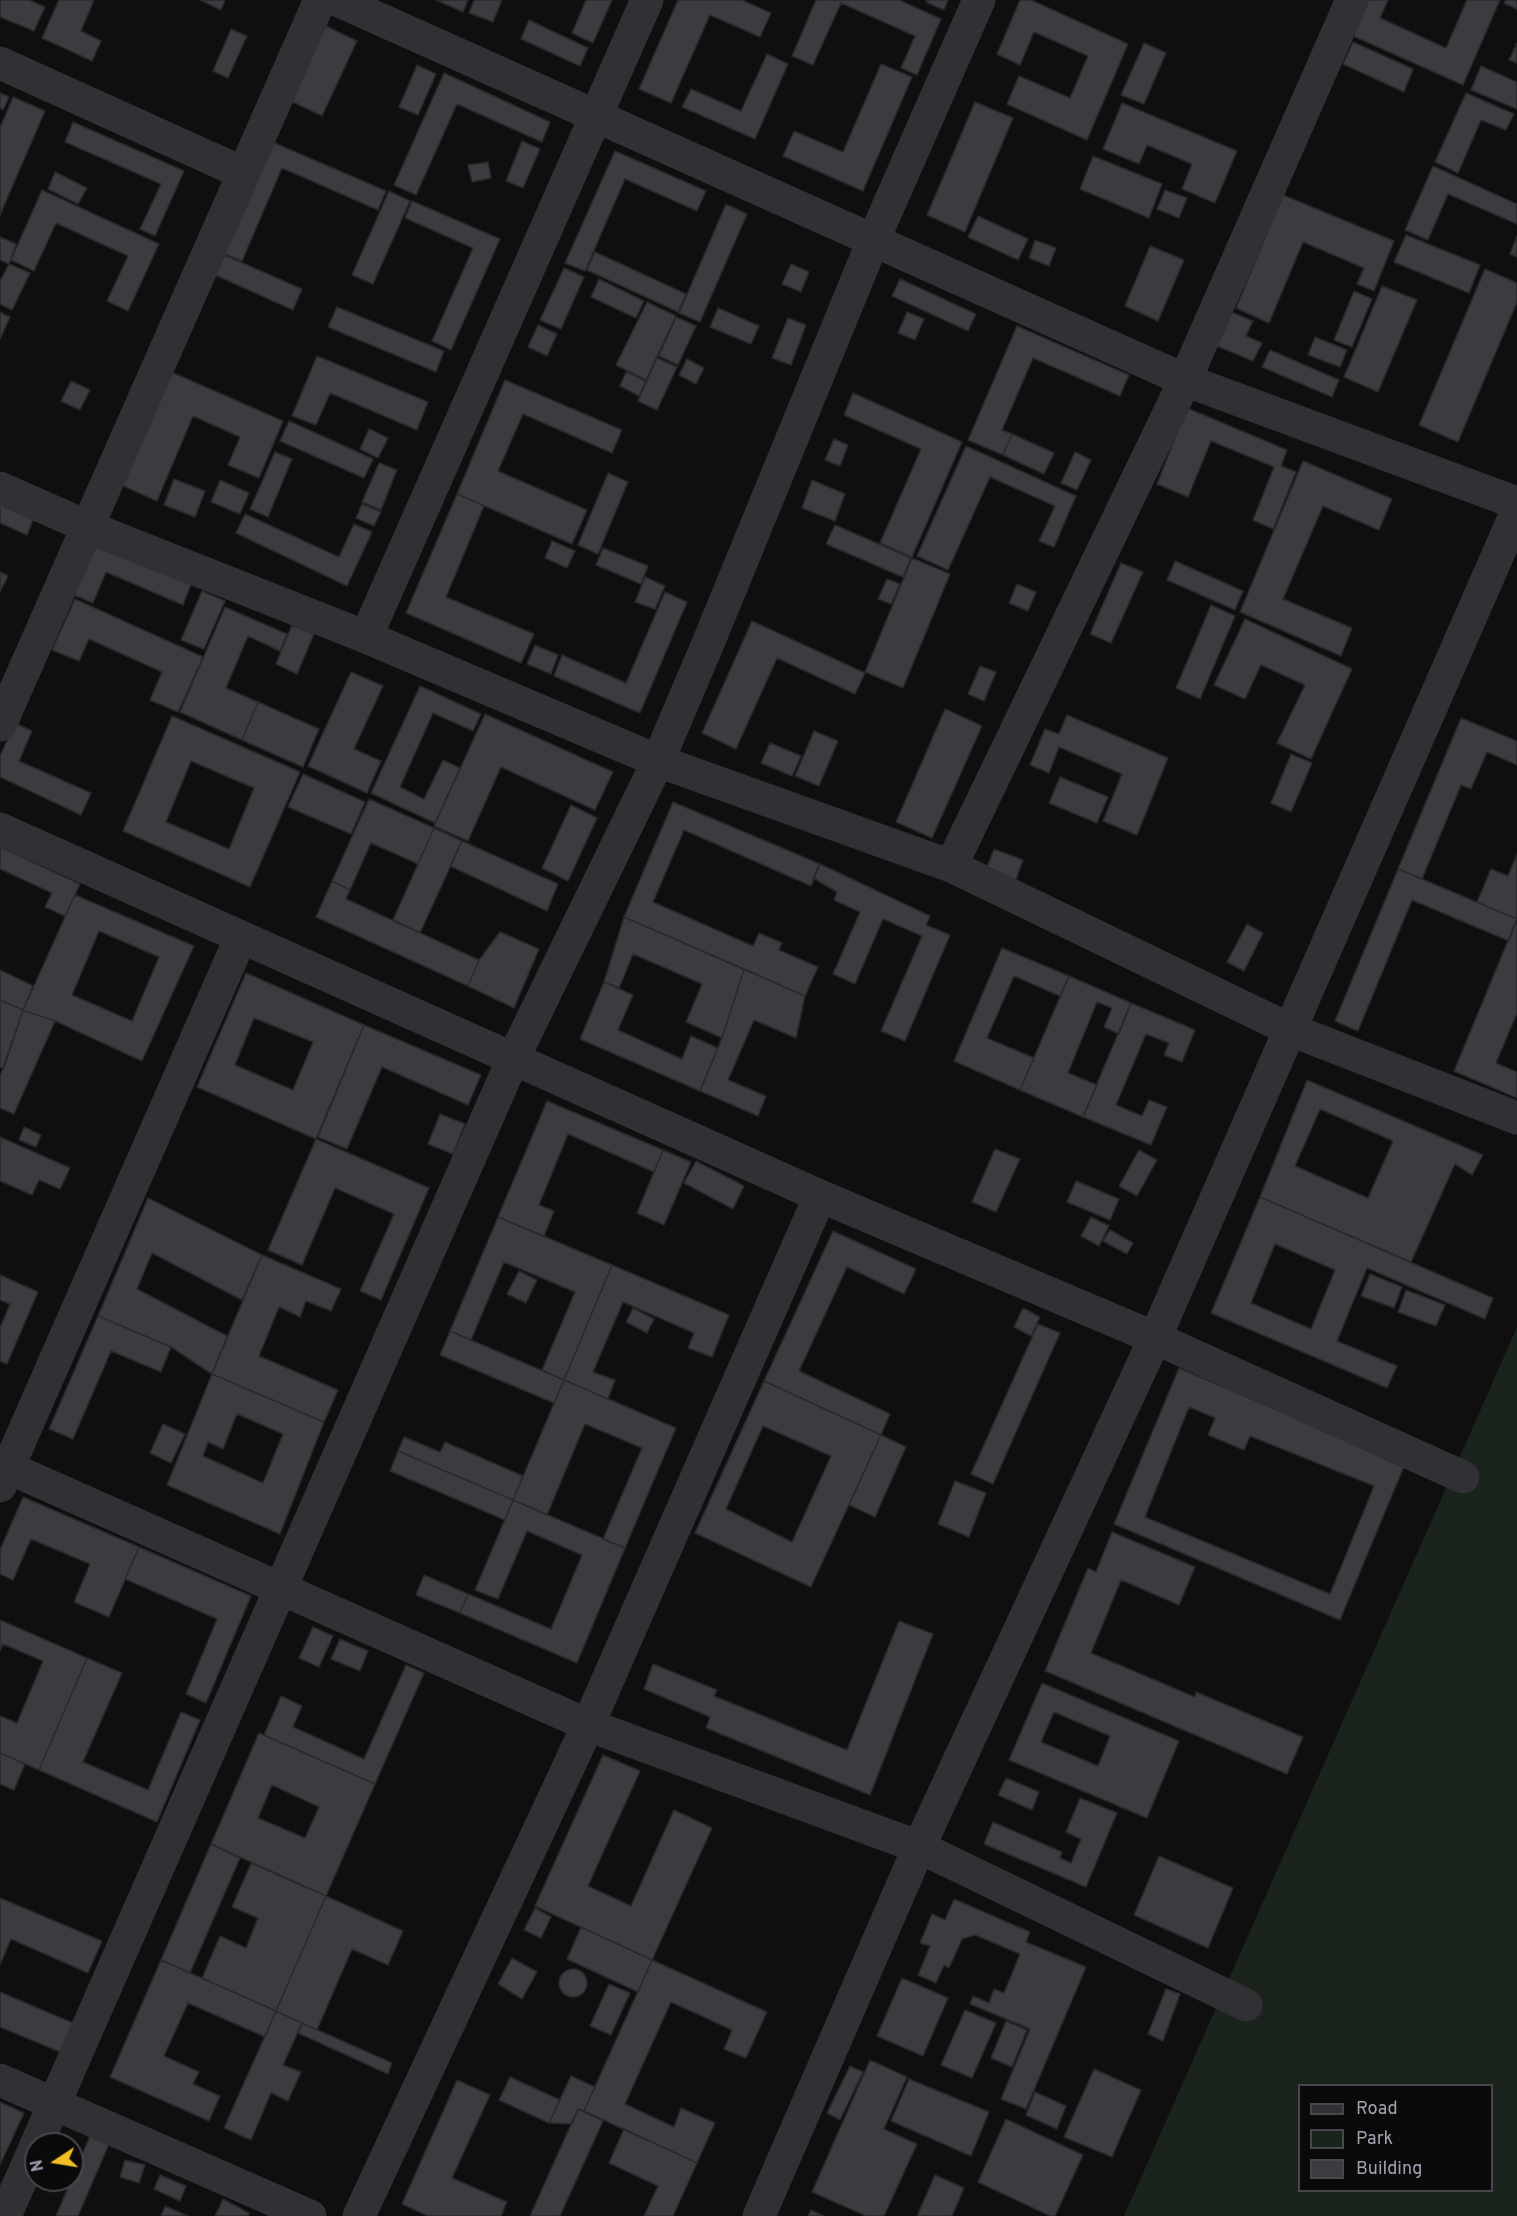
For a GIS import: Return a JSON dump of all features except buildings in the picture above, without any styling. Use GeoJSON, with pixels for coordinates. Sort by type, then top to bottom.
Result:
{"type":"FeatureCollection","features":[{"type":"Feature","properties":{"kind":"street"},"geometry":{"type":"LineString","coordinates":[[0,725],[320,0]]}},
{"type":"Feature","properties":{"kind":"street"},"geometry":{"type":"LineString","coordinates":[[337,0],[1185,380],[1517,503]]}},
{"type":"Feature","properties":{"kind":"street"},"geometry":{"type":"LineString","coordinates":[[366,637],[647,0]]}},
{"type":"Feature","properties":{"kind":"street"},"geometry":{"type":"LineString","coordinates":[[5,2216],[513,1059],[658,761],[873,241],[979,0]]}},
{"type":"Feature","properties":{"kind":"street"},"geometry":{"type":"LineString","coordinates":[[951,866],[1185,380],[1352,0]]}},
{"type":"Feature","properties":{"kind":"street"},"geometry":{"type":"LineString","coordinates":[[0,63],[243,173]]}},
{"type":"Feature","properties":{"kind":"street"},"geometry":{"type":"LineString","coordinates":[[0,488],[88,526],[366,637],[658,761],[951,866],[1291,1030],[1517,1118]]}},
{"type":"Feature","properties":{"kind":"street"},"geometry":{"type":"LineString","coordinates":[[759,2216],[919,1847],[1155,1338],[1517,511]]}},
{"type":"Feature","properties":{"kind":"street"},"geometry":{"type":"LineString","coordinates":[[0,830],[820,1196],[1155,1338],[1463,1477]]}},
{"type":"Feature","properties":{"kind":"street"},"geometry":{"type":"LineString","coordinates":[[241,937],[3,1473],[280,1588],[588,1725],[919,1847],[1246,2005]]}},
{"type":"Feature","properties":{"kind":"street"},"geometry":{"type":"LineString","coordinates":[[359,2216],[588,1725],[820,1196]]}},
{"type":"Feature","properties":{"kind":"street"},"geometry":{"type":"LineString","coordinates":[[0,2080],[310,2216]]}},
{"type":"Feature","properties":{"kind":"green space"},"geometry":{"type":"Polygon","coordinates":[[[1517,1327],[1517,2216],[1124,2216],[1517,1327]]]}}]}
